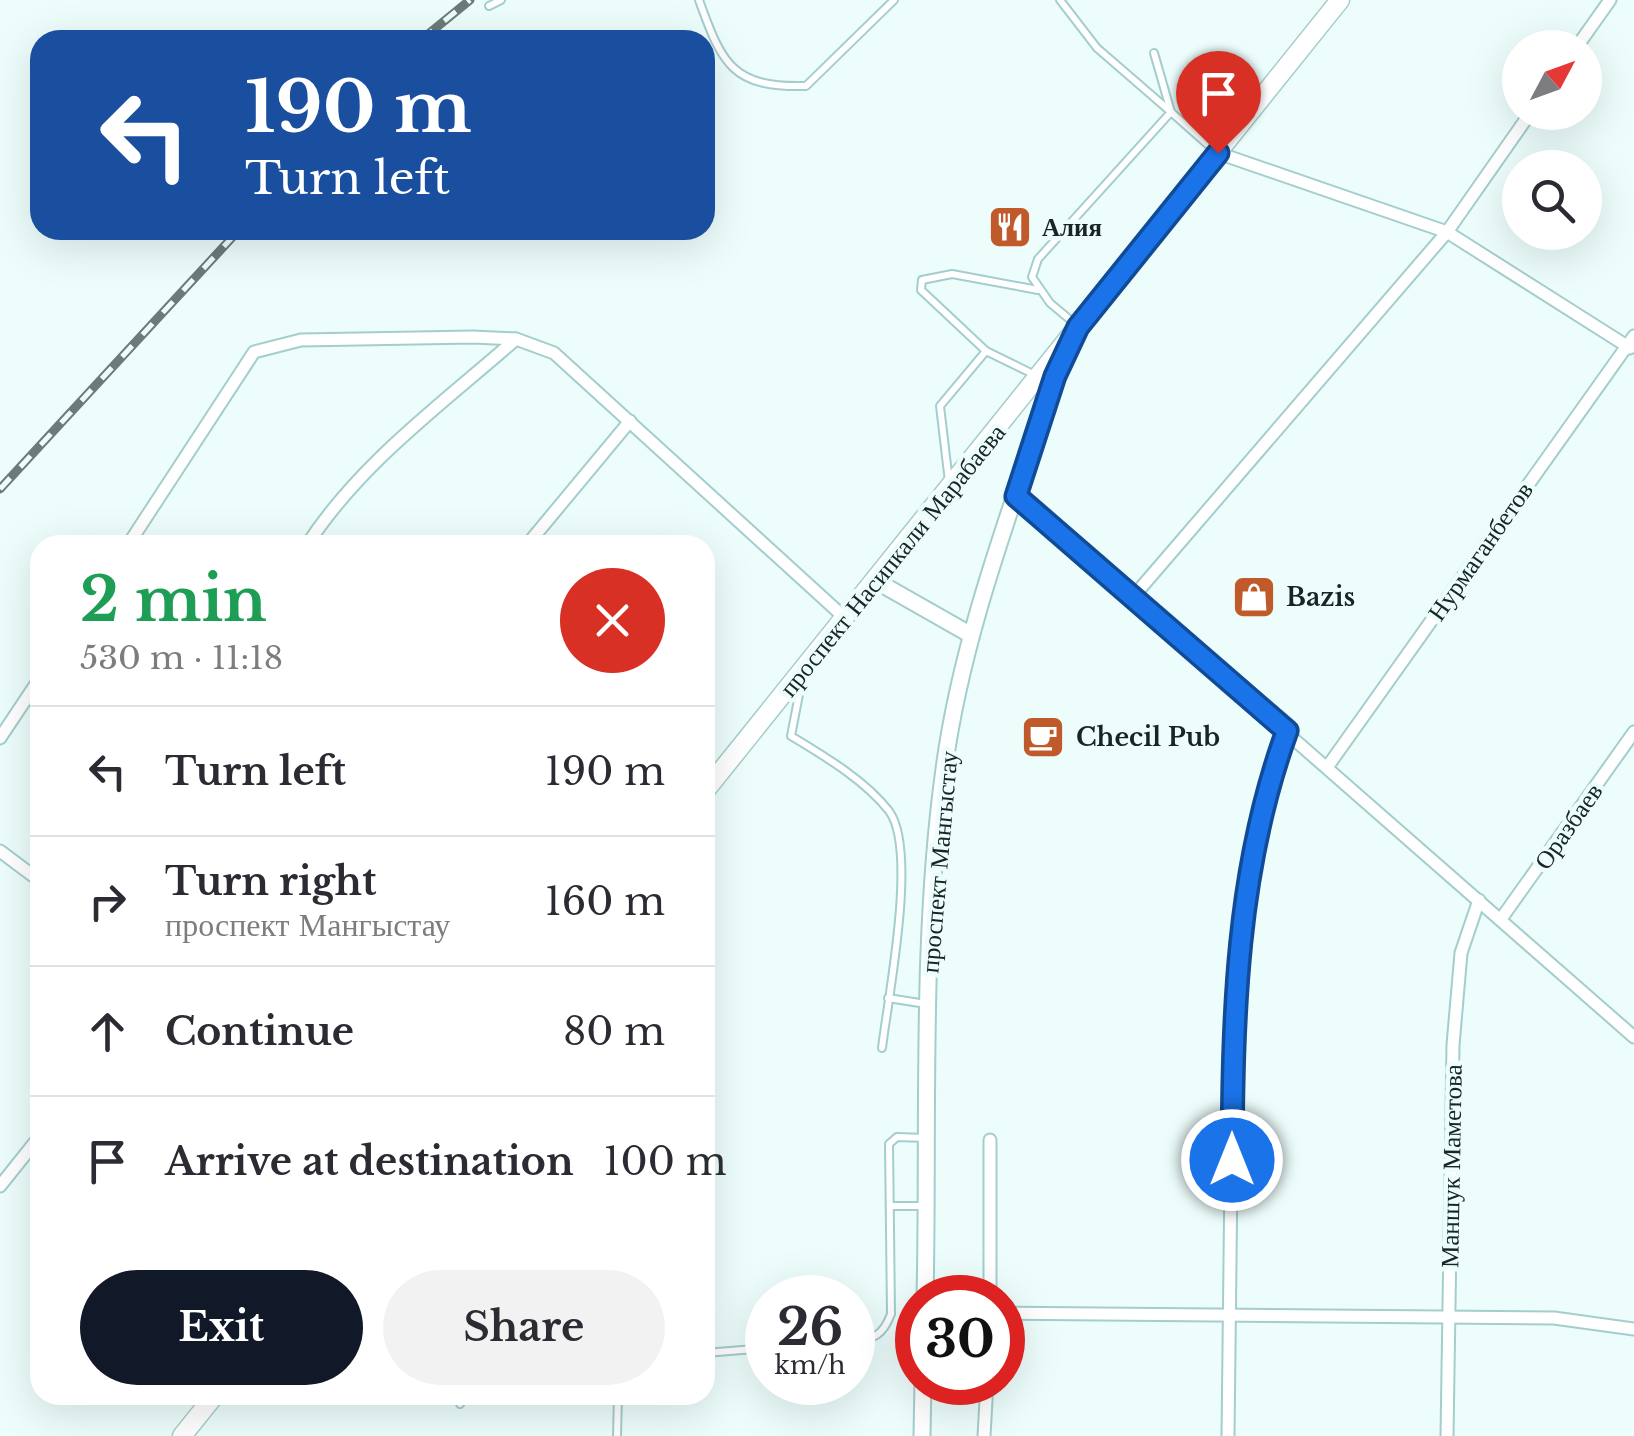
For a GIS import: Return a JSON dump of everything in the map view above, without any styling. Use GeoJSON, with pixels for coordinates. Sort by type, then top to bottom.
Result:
{"type":"FeatureCollection","features":[{"type":"Feature","properties":{"kind":"main road","name":"проспект Насипкали Марабаева"},"geometry":{"type":"LineString","coordinates":[[715,779],[1340,0]]}},
{"type":"Feature","properties":{"kind":"main road"},"geometry":{"type":"LineString","coordinates":[[182,1436],[206,1405]]}},
{"type":"Feature","properties":{"kind":"street"},"geometry":{"type":"LineString","coordinates":[[1589,30],[1610,0]]}},
{"type":"Feature","properties":{"kind":"street"},"geometry":{"type":"LineString","coordinates":[[1133,597],[1447,232],[1518,130]]}},
{"type":"Feature","properties":{"kind":"street"},"geometry":{"type":"LineString","coordinates":[[1218,153],[1447,232],[1632,344]]}},
{"type":"Feature","properties":{"kind":"street","name":"проспект Мангыстау"},"geometry":{"type":"LineString","coordinates":[[926,1275],[927,1004],[944,768],[972,635],[1055,376],[1078,327]]}},
{"type":"Feature","properties":{"kind":"street"},"geometry":{"type":"LineString","coordinates":[[314,535],[333,505],[382,456],[516,339]]}},
{"type":"Feature","properties":{"kind":"street"},"geometry":{"type":"LineString","coordinates":[[135,535],[254,352],[301,340],[516,339],[554,353],[845,618]]}},
{"type":"Feature","properties":{"kind":"street","name":"Нурмаганбетов"},"geometry":{"type":"LineString","coordinates":[[1328,766],[1632,344]]}},
{"type":"Feature","properties":{"kind":"street"},"geometry":{"type":"LineString","coordinates":[[535,535],[630,421]]}},
{"type":"Feature","properties":{"kind":"street"},"geometry":{"type":"LineString","coordinates":[[1016,496],[1634,1038]]}},
{"type":"Feature","properties":{"kind":"street"},"geometry":{"type":"LineString","coordinates":[[876,581],[972,635]]}},
{"type":"Feature","properties":{"kind":"street"},"geometry":{"type":"LineString","coordinates":[[0,738],[30,693]]}},
{"type":"Feature","properties":{"kind":"street"},"geometry":{"type":"LineString","coordinates":[[1228,1436],[1234,1001],[1252,840],[1287,731]]}},
{"type":"Feature","properties":{"kind":"street","name":"Оразбаев"},"geometry":{"type":"LineString","coordinates":[[1501,919],[1634,732]]}},
{"type":"Feature","properties":{"kind":"street"},"geometry":{"type":"LineString","coordinates":[[0,851],[30,874]]}},
{"type":"Feature","properties":{"kind":"street","name":"Маншук Маметова"},"geometry":{"type":"LineString","coordinates":[[1447,1436],[1452,1046],[1460,953],[1480,900]]}},
{"type":"Feature","properties":{"kind":"street"},"geometry":{"type":"LineString","coordinates":[[990,1140],[990,1275]]}},
{"type":"Feature","properties":{"kind":"street"},"geometry":{"type":"LineString","coordinates":[[0,1186],[30,1148]]}},
{"type":"Feature","properties":{"kind":"street"},"geometry":{"type":"LineString","coordinates":[[1025,1314],[1554,1318],[1634,1329]]}},
{"type":"Feature","properties":{"kind":"street"},"geometry":{"type":"LineString","coordinates":[[922,1436],[923,1405]]}},
{"type":"Feature","properties":{"kind":"street"},"geometry":{"type":"LineString","coordinates":[[984,1436],[986,1405]]}},
{"type":"Feature","properties":{"kind":"lane"},"geometry":{"type":"LineString","coordinates":[[489,6],[501,0]]}},
{"type":"Feature","properties":{"kind":"lane"},"geometry":{"type":"LineString","coordinates":[[699,0],[710,30]]}},
{"type":"Feature","properties":{"kind":"lane"},"geometry":{"type":"LineString","coordinates":[[715,43],[729,66],[745,80],[772,87],[806,86],[894,0]]}},
{"type":"Feature","properties":{"kind":"lane"},"geometry":{"type":"LineString","coordinates":[[1060,0],[1097,48],[1218,153]]}},
{"type":"Feature","properties":{"kind":"lane"},"geometry":{"type":"LineString","coordinates":[[1154,53],[1171,112]]}},
{"type":"Feature","properties":{"kind":"lane"},"geometry":{"type":"LineString","coordinates":[[1078,327],[1040,290],[1032,276],[1038,259],[1171,112]]}},
{"type":"Feature","properties":{"kind":"lane"},"geometry":{"type":"LineString","coordinates":[[1038,376],[986,351],[920,290],[922,280],[952,274],[1040,290]]}},
{"type":"Feature","properties":{"kind":"lane"},"geometry":{"type":"LineString","coordinates":[[950,488],[940,406],[986,351]]}},
{"type":"Feature","properties":{"kind":"lane"},"geometry":{"type":"LineString","coordinates":[[805,668],[791,736],[826,757],[890,813],[903,849],[882,1048]]}},
{"type":"Feature","properties":{"kind":"lane"},"geometry":{"type":"LineString","coordinates":[[888,998],[927,1004]]}},
{"type":"Feature","properties":{"kind":"lane"},"geometry":{"type":"LineString","coordinates":[[875,1339],[885,1330],[891,1314],[892,1138],[928,1138]]}},
{"type":"Feature","properties":{"kind":"lane"},"geometry":{"type":"LineString","coordinates":[[890,1206],[927,1206]]}},
{"type":"Feature","properties":{"kind":"lane"},"geometry":{"type":"LineString","coordinates":[[715,1351],[745,1349]]}},
{"type":"Feature","properties":{"kind":"lane"},"geometry":{"type":"LineString","coordinates":[[617,1436],[618,1405]]}},
{"type":"Feature","properties":{"kind":"railway"},"geometry":{"type":"LineString","coordinates":[[433,30],[470,0]]}},
{"type":"Feature","properties":{"kind":"railway"},"geometry":{"type":"LineString","coordinates":[[0,489],[230,240]]}},
{"type":"Feature","properties":{"kind":"place","name":"Алия"},"geometry":{"type":"Point","coordinates":[1010,227]}},
{"type":"Feature","properties":{"kind":"place","name":"Bazis"},"geometry":{"type":"Point","coordinates":[1254,597]}},
{"type":"Feature","properties":{"kind":"place","name":"Checil Pub"},"geometry":{"type":"Point","coordinates":[1043,737]}},
{"type":"Feature","properties":{"kind":"route"},"geometry":{"type":"LineString","coordinates":[[1218,153],[1078,327],[1055,376],[1016,496],[1287,731],[1252,840],[1234,1001],[1232,1160]]}}]}
